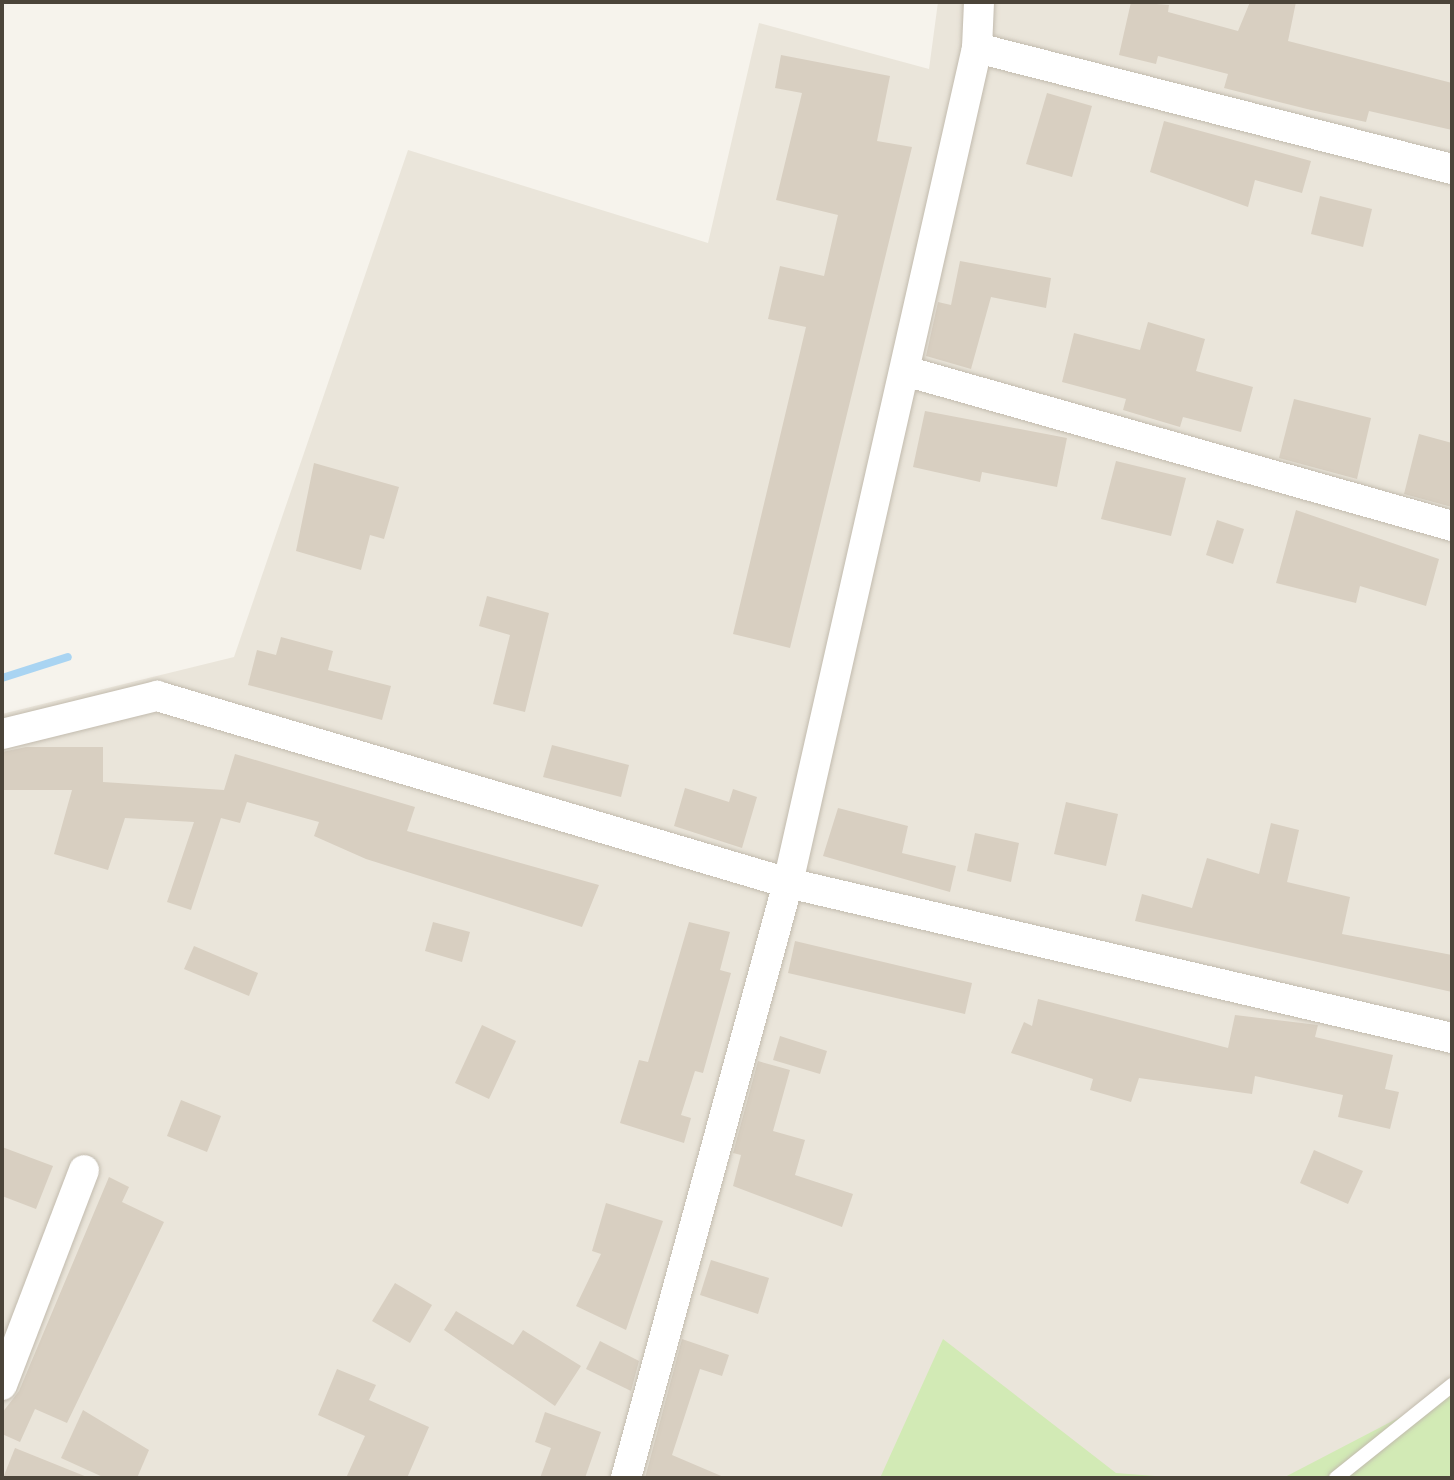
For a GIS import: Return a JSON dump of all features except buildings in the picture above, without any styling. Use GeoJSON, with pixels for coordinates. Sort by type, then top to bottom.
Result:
{"type":"FeatureCollection","features":[{"type":"Feature","properties":{"kind":"street"},"geometry":{"type":"LineString","coordinates":[[626,1478],[788,883],[977,48],[979,2]]}},
{"type":"Feature","properties":{"kind":"street"},"geometry":{"type":"LineString","coordinates":[[977,48],[1452,169]]}},
{"type":"Feature","properties":{"kind":"street"},"geometry":{"type":"LineString","coordinates":[[905,371],[1452,526]]}},
{"type":"Feature","properties":{"kind":"street"},"geometry":{"type":"LineString","coordinates":[[2,734],[157,696],[788,883],[1452,1038]]}},
{"type":"Feature","properties":{"kind":"street"},"geometry":{"type":"LineString","coordinates":[[2,1385],[84,1170]]}},
{"type":"Feature","properties":{"kind":"lane"},"geometry":{"type":"LineString","coordinates":[[1336,1478],[1452,1385]]}},
{"type":"Feature","properties":{"kind":"shaded area"},"geometry":{"type":"Polygon","coordinates":[[[938,2],[1452,2],[1452,1478],[2,1478],[2,714],[234,657],[408,150],[708,243],[759,23],[929,69],[938,2]]]}},
{"type":"Feature","properties":{"kind":"green space"},"geometry":{"type":"Polygon","coordinates":[[[943,1339],[1116,1473],[1181,1478],[880,1478],[943,1339]]]}},
{"type":"Feature","properties":{"kind":"green space"},"geometry":{"type":"Polygon","coordinates":[[[1452,1390],[1452,1478],[1283,1478],[1452,1390]]]}},
{"type":"Feature","properties":{"kind":"waterway"},"geometry":{"type":"LineString","coordinates":[[2,678],[68,657]]}}]}
